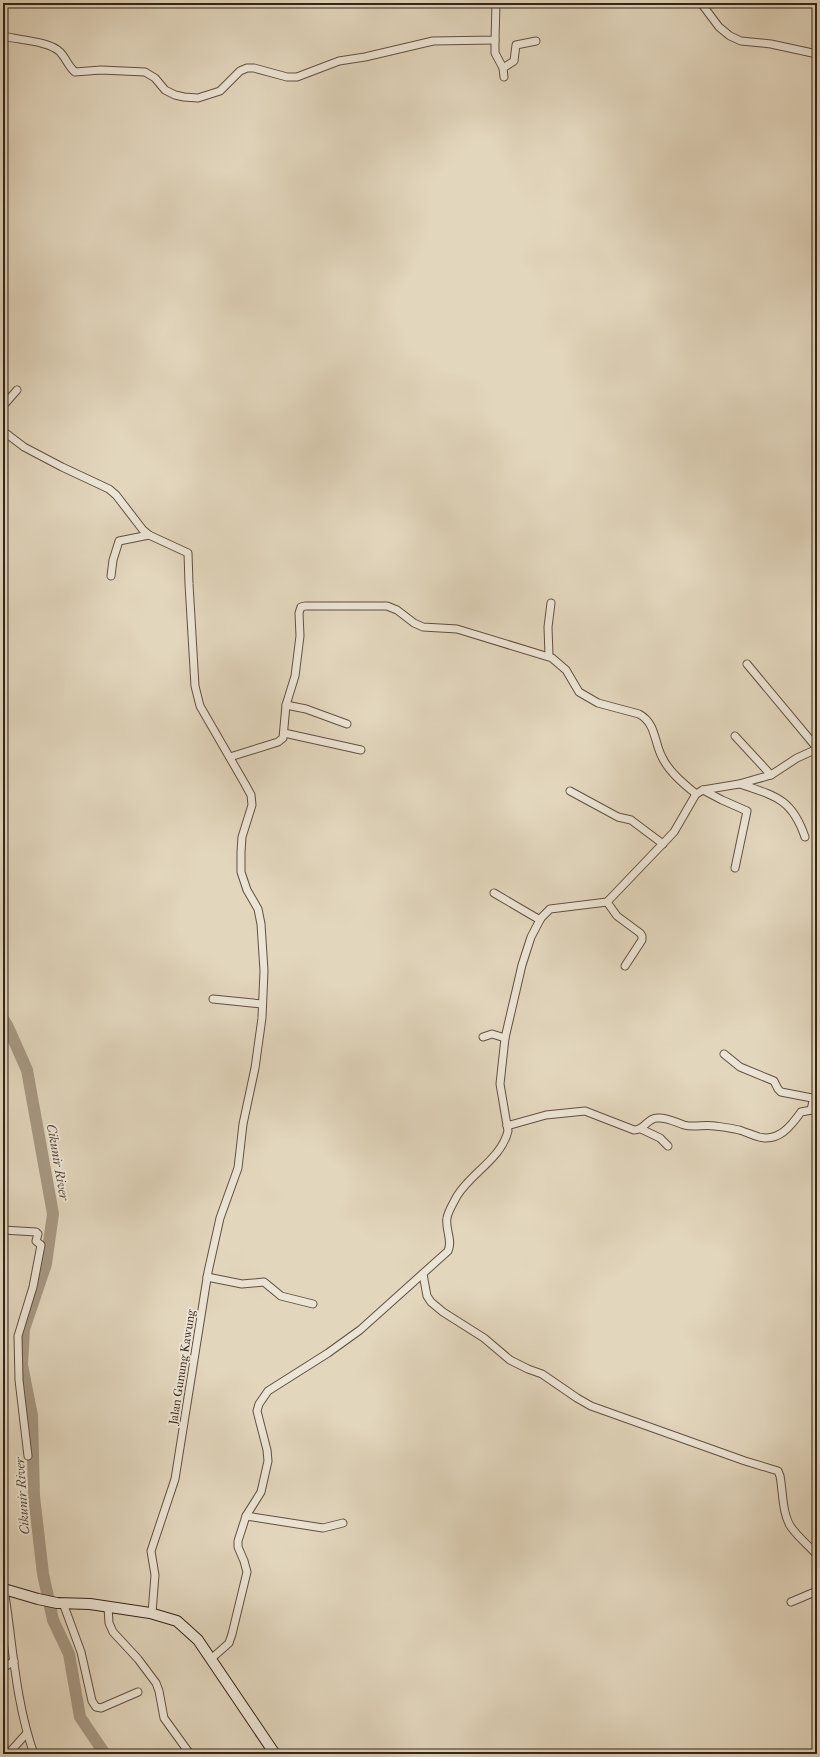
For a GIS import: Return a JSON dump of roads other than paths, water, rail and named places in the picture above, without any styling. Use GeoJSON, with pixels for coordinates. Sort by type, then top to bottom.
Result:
{"type":"FeatureCollection","features":[{"type":"Feature","properties":{"kind":"street"},"geometry":{"type":"LineString","coordinates":[[496,3],[496,53],[503,68],[504,77]]}},
{"type":"Feature","properties":{"kind":"street"},"geometry":{"type":"LineString","coordinates":[[701,3],[719,27],[730,36],[742,41],[771,44],[817,54]]}},
{"type":"Feature","properties":{"kind":"street"},"geometry":{"type":"LineString","coordinates":[[3,36],[16,40],[44,44],[55,48],[61,52],[68,67],[75,72],[101,70],[145,72],[155,78],[165,90],[184,98],[198,98],[220,91],[240,71],[247,68],[254,68],[287,77],[297,77],[339,61],[365,57],[433,41],[495,40]]}},
{"type":"Feature","properties":{"kind":"street"},"geometry":{"type":"LineString","coordinates":[[503,68],[514,61],[516,45],[536,41]]}},
{"type":"Feature","properties":{"kind":"street"},"geometry":{"type":"LineString","coordinates":[[3,406],[17,390]]}},
{"type":"Feature","properties":{"kind":"street"},"geometry":{"type":"LineString","coordinates":[[3,431],[24,447],[109,489],[116,495],[138,525],[149,535]]}},
{"type":"Feature","properties":{"kind":"street"},"geometry":{"type":"LineString","coordinates":[[112,576],[113,560],[120,541],[149,535]]}},
{"type":"Feature","properties":{"kind":"street","name":"Jalan Gunung Kawung"},"geometry":{"type":"LineString","coordinates":[[149,535],[188,553],[195,686],[200,706],[230,756],[250,795],[252,804],[242,837],[241,872],[247,890],[258,910],[264,947],[262,1004],[255,1068],[243,1124],[238,1168],[220,1218],[207,1277],[175,1479],[151,1551],[155,1575],[152,1614]]}},
{"type":"Feature","properties":{"kind":"street"},"geometry":{"type":"LineString","coordinates":[[549,656],[548,627],[551,602]]}},
{"type":"Feature","properties":{"kind":"street"},"geometry":{"type":"LineString","coordinates":[[230,756],[282,740],[286,705],[295,676],[300,636],[300,608],[304,606],[387,606],[398,610],[414,623],[423,627],[457,629],[549,656],[560,663],[566,670],[579,692],[598,702],[645,717],[650,722],[662,758],[681,781],[696,794]]}},
{"type":"Feature","properties":{"kind":"street"},"geometry":{"type":"LineString","coordinates":[[211,1659],[229,1643],[247,1572],[238,1547],[238,1541],[246,1516],[261,1492],[268,1461],[267,1450],[257,1411],[259,1404],[268,1391],[328,1354],[360,1330],[448,1251],[450,1244],[447,1231],[447,1218],[450,1210],[465,1185],[500,1147],[507,1136],[507,1126],[500,1084],[506,1038],[522,965],[531,937],[540,920],[550,909],[607,902],[663,844],[680,824],[696,794],[703,790],[739,784],[771,775],[797,758],[817,748],[747,664]]}},
{"type":"Feature","properties":{"kind":"street"},"geometry":{"type":"LineString","coordinates":[[286,705],[306,708],[347,724]]}},
{"type":"Feature","properties":{"kind":"street"},"geometry":{"type":"LineString","coordinates":[[284,733],[361,750]]}},
{"type":"Feature","properties":{"kind":"street"},"geometry":{"type":"LineString","coordinates":[[735,736],[771,775]]}},
{"type":"Feature","properties":{"kind":"street"},"geometry":{"type":"LineString","coordinates":[[739,784],[768,793],[784,802],[798,819],[805,838]]}},
{"type":"Feature","properties":{"kind":"street"},"geometry":{"type":"LineString","coordinates":[[703,790],[748,811],[735,868]]}},
{"type":"Feature","properties":{"kind":"street"},"geometry":{"type":"LineString","coordinates":[[570,791],[618,817],[632,820],[663,844]]}},
{"type":"Feature","properties":{"kind":"street"},"geometry":{"type":"LineString","coordinates":[[494,893],[540,920]]}},
{"type":"Feature","properties":{"kind":"street"},"geometry":{"type":"LineString","coordinates":[[607,902],[617,916],[642,935],[642,940],[625,966]]}},
{"type":"Feature","properties":{"kind":"street"},"geometry":{"type":"LineString","coordinates":[[213,999],[262,1004]]}},
{"type":"Feature","properties":{"kind":"street"},"geometry":{"type":"LineString","coordinates":[[483,1037],[492,1034],[506,1038]]}},
{"type":"Feature","properties":{"kind":"street"},"geometry":{"type":"LineString","coordinates":[[642,1129],[652,1118],[658,1117],[684,1125],[714,1126],[767,1138],[778,1136],[785,1132],[793,1124],[801,1112],[814,1110],[812,1098],[781,1092],[774,1081],[740,1067],[724,1054]]}},
{"type":"Feature","properties":{"kind":"street"},"geometry":{"type":"LineString","coordinates":[[507,1126],[546,1115],[585,1111],[632,1130],[642,1129],[660,1138],[668,1146]]}},
{"type":"Feature","properties":{"kind":"street"},"geometry":{"type":"LineString","coordinates":[[3,1230],[36,1232],[38,1234],[36,1241],[41,1245],[34,1287],[18,1336],[20,1380],[28,1456]]}},
{"type":"Feature","properties":{"kind":"street"},"geometry":{"type":"LineString","coordinates":[[423,1274],[427,1296],[436,1307],[484,1338],[510,1360],[542,1374],[591,1406],[719,1452],[778,1471],[789,1523],[817,1555]]}},
{"type":"Feature","properties":{"kind":"street"},"geometry":{"type":"LineString","coordinates":[[207,1277],[242,1284],[264,1282],[281,1296],[313,1304]]}},
{"type":"Feature","properties":{"kind":"street"},"geometry":{"type":"LineString","coordinates":[[246,1516],[323,1528],[343,1523]]}},
{"type":"Feature","properties":{"kind":"street"},"geometry":{"type":"LineString","coordinates":[[34,1754],[27,1732],[18,1691],[3,1588],[38,1599],[60,1603],[108,1606],[152,1614],[177,1621],[198,1640],[275,1754]]}},
{"type":"Feature","properties":{"kind":"street"},"geometry":{"type":"LineString","coordinates":[[791,1602],[817,1591]]}},
{"type":"Feature","properties":{"kind":"street"},"geometry":{"type":"LineString","coordinates":[[60,1603],[81,1652],[92,1701],[96,1706],[101,1708],[138,1692]]}},
{"type":"Feature","properties":{"kind":"street"},"geometry":{"type":"LineString","coordinates":[[108,1606],[109,1623],[113,1632],[138,1659],[156,1683],[164,1718],[190,1754]]}},
{"type":"Feature","properties":{"kind":"street"},"geometry":{"type":"LineString","coordinates":[[3,1668],[14,1661]]}},
{"type":"Feature","properties":{"kind":"street"},"geometry":{"type":"LineString","coordinates":[[8,1754],[27,1732]]}},
{"type":"Feature","properties":{"kind":"waterway","name":"Cikunir River"},"geometry":{"type":"LineString","coordinates":[[3,1019],[27,1070],[53,1214],[46,1264],[24,1329],[22,1365],[32,1416],[34,1496],[43,1574],[53,1620],[69,1654],[80,1717],[105,1754]]}}]}
